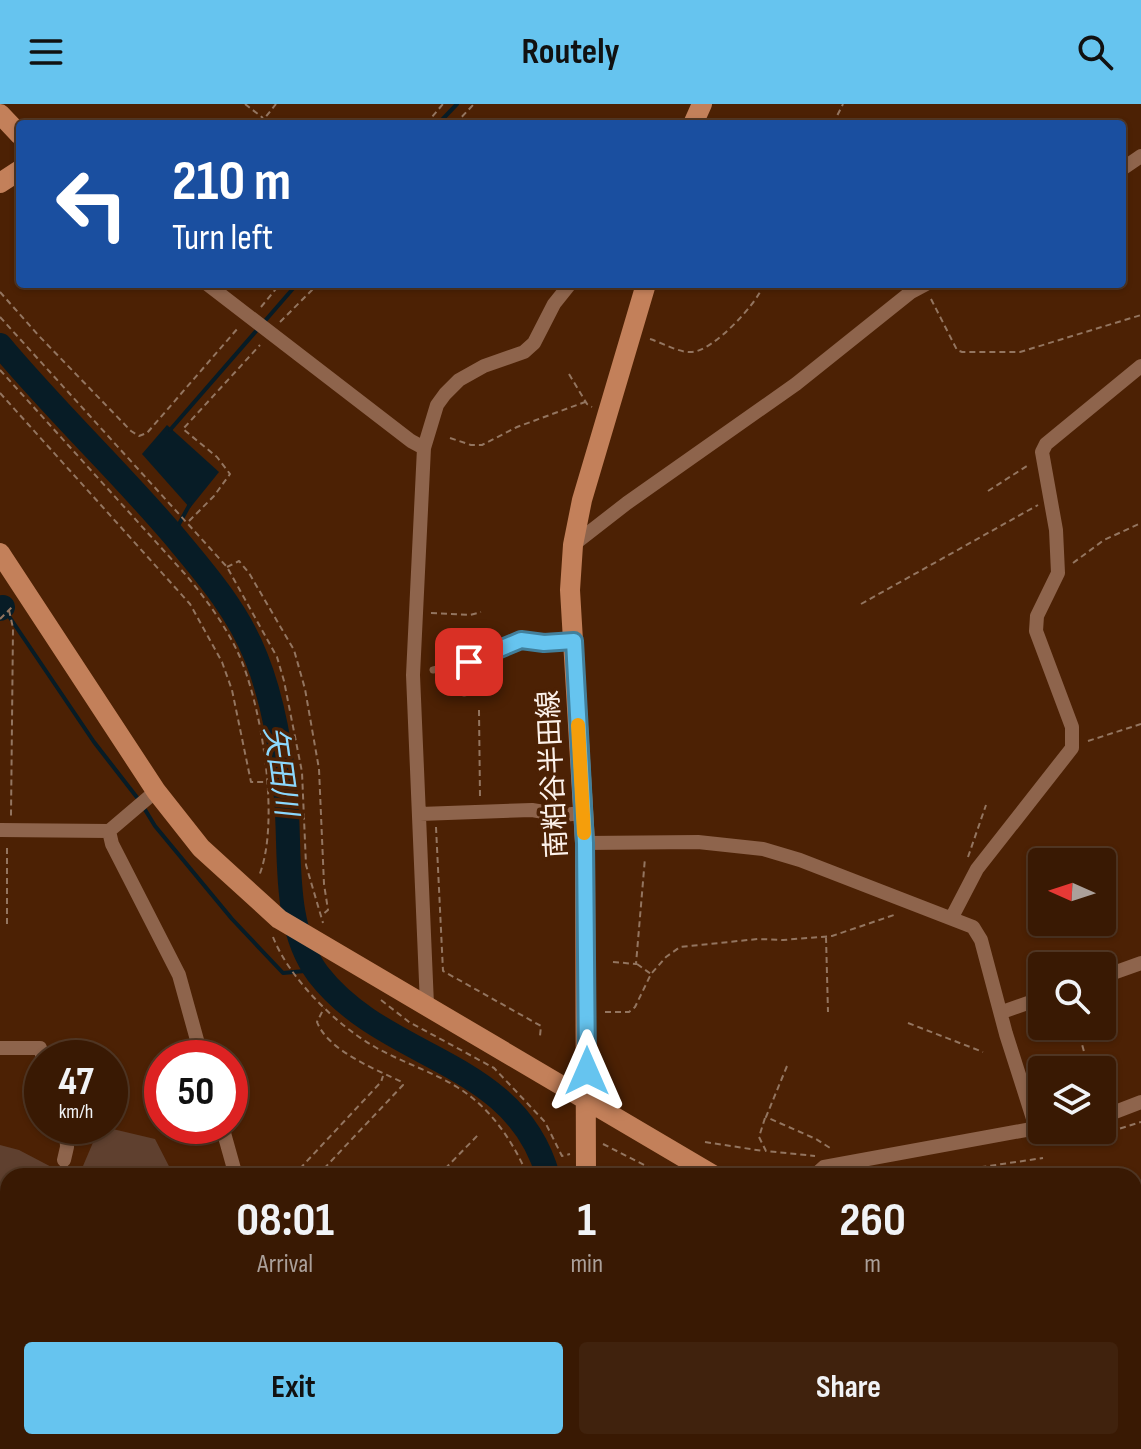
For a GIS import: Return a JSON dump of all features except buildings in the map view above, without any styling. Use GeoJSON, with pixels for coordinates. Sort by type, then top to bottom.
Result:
{"type":"FeatureCollection","features":[{"type":"Feature","properties":{"kind":"street"},"geometry":{"type":"LineString","coordinates":[[7,104],[0,114],[16,131]]}},
{"type":"Feature","properties":{"kind":"street"},"geometry":{"type":"LineString","coordinates":[[212,288],[424,448]]}},
{"type":"Feature","properties":{"kind":"street"},"geometry":{"type":"LineString","coordinates":[[427,1005],[413,675],[424,448],[437,405],[445,394],[471,373],[524,352],[534,343],[554,304],[567,288]]}},
{"type":"Feature","properties":{"kind":"street","name":"南粕谷半田線"},"geometry":{"type":"LineString","coordinates":[[586,1168],[585,843],[570,590],[573,545],[582,500],[645,288]]}},
{"type":"Feature","properties":{"kind":"street"},"geometry":{"type":"LineString","coordinates":[[573,545],[627,503],[796,384],[918,288]]}},
{"type":"Feature","properties":{"kind":"street"},"geometry":{"type":"LineString","coordinates":[[952,917],[977,869],[1072,748],[1072,727],[1036,631],[1037,616],[1058,569],[1056,530],[1041,459],[1046,444],[1141,366]]}},
{"type":"Feature","properties":{"kind":"street"},"geometry":{"type":"LineString","coordinates":[[0,553],[156,791],[201,848],[275,916],[701,1168]]}},
{"type":"Feature","properties":{"kind":"street"},"geometry":{"type":"LineString","coordinates":[[5,830],[109,831],[156,791]]}},
{"type":"Feature","properties":{"kind":"street"},"geometry":{"type":"LineString","coordinates":[[420,814],[480,811],[583,813]]}},
{"type":"Feature","properties":{"kind":"street"},"geometry":{"type":"LineString","coordinates":[[109,831],[112,844],[179,975],[197,1040]]}},
{"type":"Feature","properties":{"kind":"street"},"geometry":{"type":"LineString","coordinates":[[585,843],[698,842],[763,849],[800,860],[973,927],[981,940],[1006,1034],[1028,1096]]}},
{"type":"Feature","properties":{"kind":"street"},"geometry":{"type":"LineString","coordinates":[[1116,972],[1141,963]]}},
{"type":"Feature","properties":{"kind":"street"},"geometry":{"type":"LineString","coordinates":[[1002,1012],[1028,1003]]}},
{"type":"Feature","properties":{"kind":"street"},"geometry":{"type":"LineString","coordinates":[[0,1048],[24,1048]]}},
{"type":"Feature","properties":{"kind":"street"},"geometry":{"type":"LineString","coordinates":[[1116,1112],[1141,1102]]}},
{"type":"Feature","properties":{"kind":"street"},"geometry":{"type":"LineString","coordinates":[[823,1168],[1028,1129]]}},
{"type":"Feature","properties":{"kind":"street"},"geometry":{"type":"LineString","coordinates":[[64,1160],[67,1144]]}},
{"type":"Feature","properties":{"kind":"street"},"geometry":{"type":"LineString","coordinates":[[227,1144],[234,1168]]}},
{"type":"Feature","properties":{"kind":"lane"},"geometry":{"type":"LineString","coordinates":[[433,670],[469,662],[521,640],[544,643],[574,641]]}},
{"type":"Feature","properties":{"kind":"lane"},"geometry":{"type":"LineString","coordinates":[[464,693],[490,688],[482,656]]}},
{"type":"Feature","properties":{"kind":"path"},"geometry":{"type":"LineString","coordinates":[[245,104],[264,119],[276,104]]}},
{"type":"Feature","properties":{"kind":"path"},"geometry":{"type":"LineString","coordinates":[[429,120],[443,104]]}},
{"type":"Feature","properties":{"kind":"path"},"geometry":{"type":"LineString","coordinates":[[459,120],[474,104]]}},
{"type":"Feature","properties":{"kind":"path"},"geometry":{"type":"LineString","coordinates":[[188,522],[214,496],[230,474],[217,457],[183,429],[259,323],[278,288]]}},
{"type":"Feature","properties":{"kind":"path"},"geometry":{"type":"LineString","coordinates":[[0,292],[89,389],[139,436],[147,433],[259,323],[312,288]]}},
{"type":"Feature","properties":{"kind":"path"},"geometry":{"type":"LineString","coordinates":[[632,333],[683,351],[703,350],[747,310],[761,288]]}},
{"type":"Feature","properties":{"kind":"path"},"geometry":{"type":"LineString","coordinates":[[927,288],[957,350],[962,352],[1020,352],[1141,315]]}},
{"type":"Feature","properties":{"kind":"path"},"geometry":{"type":"LineString","coordinates":[[0,317],[227,567],[277,657],[302,772],[306,865],[329,939],[323,945]]}},
{"type":"Feature","properties":{"kind":"path"},"geometry":{"type":"LineString","coordinates":[[0,370],[207,601],[242,662],[260,731],[269,830],[261,874],[250,894]]}},
{"type":"Feature","properties":{"kind":"path"},"geometry":{"type":"LineString","coordinates":[[569,374],[585,402],[608,414]]}},
{"type":"Feature","properties":{"kind":"path"},"geometry":{"type":"LineString","coordinates":[[0,393],[190,604],[222,662],[232,690],[251,782],[266,782]]}},
{"type":"Feature","properties":{"kind":"path"},"geometry":{"type":"LineString","coordinates":[[450,438],[482,445],[517,427],[585,402]]}},
{"type":"Feature","properties":{"kind":"path"},"geometry":{"type":"LineString","coordinates":[[988,491],[1041,459]]}},
{"type":"Feature","properties":{"kind":"path"},"geometry":{"type":"LineString","coordinates":[[861,604],[1051,500]]}},
{"type":"Feature","properties":{"kind":"path"},"geometry":{"type":"LineString","coordinates":[[1058,569],[1064,569],[1104,540],[1141,523]]}},
{"type":"Feature","properties":{"kind":"path"},"geometry":{"type":"LineString","coordinates":[[227,567],[239,561],[249,573],[299,663],[321,790],[324,884],[328,910],[321,916]]}},
{"type":"Feature","properties":{"kind":"path"},"geometry":{"type":"LineString","coordinates":[[7,924],[5,830],[13,628],[9,610]]}},
{"type":"Feature","properties":{"kind":"path"},"geometry":{"type":"LineString","coordinates":[[417,612],[455,616],[481,612]]}},
{"type":"Feature","properties":{"kind":"path"},"geometry":{"type":"LineString","coordinates":[[479,710],[480,811]]}},
{"type":"Feature","properties":{"kind":"path"},"geometry":{"type":"LineString","coordinates":[[1072,748],[1141,724]]}},
{"type":"Feature","properties":{"kind":"path"},"geometry":{"type":"LineString","coordinates":[[436,814],[443,971],[541,1026],[540,1036]]}},
{"type":"Feature","properties":{"kind":"path"},"geometry":{"type":"LineString","coordinates":[[636,964],[646,851],[650,841]]}},
{"type":"Feature","properties":{"kind":"path"},"geometry":{"type":"LineString","coordinates":[[586,1012],[629,1012],[638,1003],[651,974],[680,947],[826,936],[894,916],[915,904]]}},
{"type":"Feature","properties":{"kind":"path"},"geometry":{"type":"LineString","coordinates":[[275,916],[270,930],[279,953],[324,1007],[373,1046],[437,1076],[477,1102],[496,1120],[515,1146],[525,1168]]}},
{"type":"Feature","properties":{"kind":"path"},"geometry":{"type":"LineString","coordinates":[[826,936],[828,1012]]}},
{"type":"Feature","properties":{"kind":"path"},"geometry":{"type":"LineString","coordinates":[[613,962],[636,964],[651,974]]}},
{"type":"Feature","properties":{"kind":"path"},"geometry":{"type":"LineString","coordinates":[[380,1000],[409,1022],[494,1068],[545,1122],[562,1156],[586,1140],[604,1144],[650,1168]]}},
{"type":"Feature","properties":{"kind":"path"},"geometry":{"type":"LineString","coordinates":[[324,1007],[317,1022],[323,1034],[353,1057],[402,1082],[400,1090],[325,1168]]}},
{"type":"Feature","properties":{"kind":"path"},"geometry":{"type":"LineString","coordinates":[[908,1023],[983,1052]]}},
{"type":"Feature","properties":{"kind":"path"},"geometry":{"type":"LineString","coordinates":[[766,1151],[759,1137],[787,1066]]}},
{"type":"Feature","properties":{"kind":"path"},"geometry":{"type":"LineString","coordinates":[[300,1168],[381,1082],[384,1075]]}},
{"type":"Feature","properties":{"kind":"path"},"geometry":{"type":"LineString","coordinates":[[766,1117],[830,1148]]}},
{"type":"Feature","properties":{"kind":"path"},"geometry":{"type":"LineString","coordinates":[[1042,1145],[1089,1138],[1141,1122]]}},
{"type":"Feature","properties":{"kind":"path"},"geometry":{"type":"LineString","coordinates":[[446,1168],[478,1135]]}},
{"type":"Feature","properties":{"kind":"path"},"geometry":{"type":"LineString","coordinates":[[705,1142],[818,1156]]}},
{"type":"Feature","properties":{"kind":"path"},"geometry":{"type":"LineString","coordinates":[[975,1168],[1043,1158]]}},
{"type":"Feature","properties":{"kind":"shaded area"},"geometry":{"type":"Polygon","coordinates":[[[128,1133],[144,1136],[144,1144],[158,1144],[170,1168],[76,1168],[83,1166],[92,1144],[128,1144],[128,1133]]]}},
{"type":"Feature","properties":{"kind":"shaded area"},"geometry":{"type":"Polygon","coordinates":[[[0,1145],[19,1150],[53,1168],[0,1168],[0,1145]]]}},
{"type":"Feature","properties":{"kind":"water"},"geometry":{"type":"Polygon","coordinates":[[[167,425],[219,472],[190,508],[142,454],[167,425]]]}},
{"type":"Feature","properties":{"kind":"waterway"},"geometry":{"type":"LineString","coordinates":[[442,120],[457,104]]}},
{"type":"Feature","properties":{"kind":"waterway"},"geometry":{"type":"LineString","coordinates":[[170,430],[294,288]]}},
{"type":"Feature","properties":{"kind":"waterway","name":"矢田川"},"geometry":{"type":"LineString","coordinates":[[0,345],[175,537],[220,594],[249,640],[268,691],[279,744],[286,798],[293,912],[306,955],[318,974],[346,1003],[378,1026],[479,1083],[508,1107],[531,1137],[545,1168]]}},
{"type":"Feature","properties":{"kind":"waterway"},"geometry":{"type":"LineString","coordinates":[[173,535],[190,504]]}},
{"type":"Feature","properties":{"kind":"waterway"},"geometry":{"type":"LineString","coordinates":[[0,603],[94,742],[139,800]]}},
{"type":"Feature","properties":{"kind":"waterway"},"geometry":{"type":"LineString","coordinates":[[144,808],[155,826],[232,919],[283,973],[315,970]]}},
{"type":"Feature","properties":{"kind":"slow traffic"},"geometry":{"type":"LineString","coordinates":[[578,725],[584,833]]}},
{"type":"Feature","properties":{"kind":"route"},"geometry":{"type":"LineString","coordinates":[[469,662],[521,640],[544,643],[574,641],[585,843],[587,1071]]}}]}
